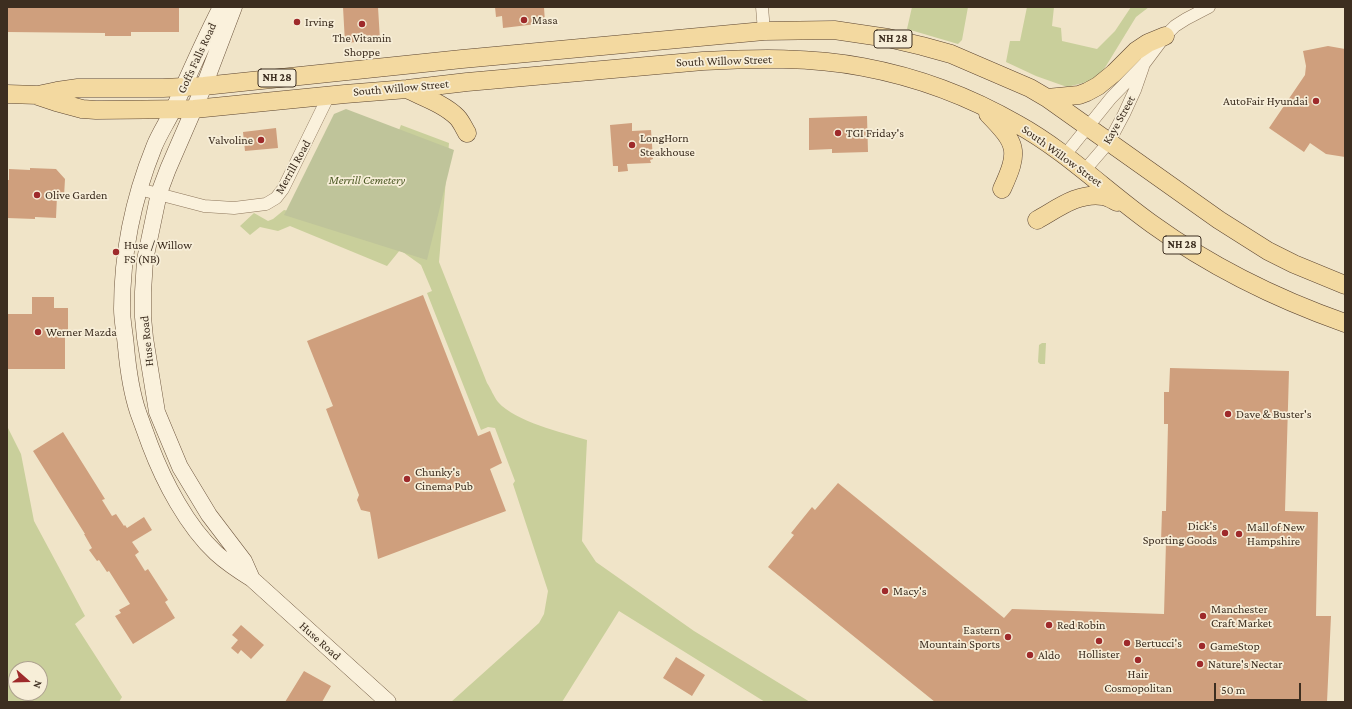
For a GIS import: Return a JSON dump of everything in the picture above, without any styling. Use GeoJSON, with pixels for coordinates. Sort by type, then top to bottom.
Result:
{"type":"FeatureCollection","features":[{"type":"Feature","properties":{"kind":"main road","name":"South Willow Street"},"geometry":{"type":"LineString","coordinates":[[7,94],[38,95],[78,88],[204,86],[462,59],[764,31],[834,30],[888,38],[951,54],[1030,88],[1047,98],[1213,216],[1268,251],[1294,264],[1345,285]]}},
{"type":"Feature","properties":{"kind":"main road"},"geometry":{"type":"LineString","coordinates":[[1047,98],[1079,95],[1087,92],[1098,86],[1114,73],[1136,51],[1148,43],[1165,36]]}},
{"type":"Feature","properties":{"kind":"main road","name":"South Willow Street"},"geometry":{"type":"LineString","coordinates":[[38,95],[56,102],[82,109],[173,110],[407,89],[467,82],[733,59],[787,59],[863,67],[914,79],[977,104],[1017,123],[1065,155],[1127,206],[1176,241],[1218,266],[1284,299],[1345,323]]}},
{"type":"Feature","properties":{"kind":"main road"},"geometry":{"type":"LineString","coordinates":[[407,89],[445,108],[458,118],[467,133]]}},
{"type":"Feature","properties":{"kind":"main road"},"geometry":{"type":"LineString","coordinates":[[977,104],[1003,130],[1012,146],[1014,154],[1013,163],[1002,189]]}},
{"type":"Feature","properties":{"kind":"main road"},"geometry":{"type":"LineString","coordinates":[[1037,220],[1074,199],[1084,196],[1104,196],[1127,206]]}},
{"type":"Feature","properties":{"kind":"street","name":"Goffs Falls Road"},"geometry":{"type":"LineString","coordinates":[[173,110],[208,31],[221,7]]}},
{"type":"Feature","properties":{"kind":"street","name":"Goffs Falls Road"},"geometry":{"type":"LineString","coordinates":[[204,86],[224,37],[234,7]]}},
{"type":"Feature","properties":{"kind":"street"},"geometry":{"type":"LineString","coordinates":[[762,7],[764,31]]}},
{"type":"Feature","properties":{"kind":"street","name":"Kaye Street"},"geometry":{"type":"LineString","coordinates":[[1065,155],[1111,98],[1144,64],[1165,36],[1181,22],[1209,7]]}},
{"type":"Feature","properties":{"kind":"street","name":"Kaye Street"},"geometry":{"type":"LineString","coordinates":[[1084,171],[1109,142],[1135,90],[1144,64]]}},
{"type":"Feature","properties":{"kind":"street","name":"Huse Road"},"geometry":{"type":"LineString","coordinates":[[204,86],[159,193],[145,260],[143,292],[145,338],[156,412],[180,467],[209,515],[244,561],[252,579]]}},
{"type":"Feature","properties":{"kind":"street","name":"Merrill Road"},"geometry":{"type":"LineString","coordinates":[[139,189],[204,206],[219,208],[234,208],[266,204],[276,198],[283,189],[329,95]]}},
{"type":"Feature","properties":{"kind":"street","name":"Huse Road"},"geometry":{"type":"LineString","coordinates":[[173,110],[154,145],[139,189],[131,220],[124,264],[122,310],[131,384],[138,412],[165,480],[184,513],[215,552],[231,566],[252,579],[388,702]]}},
{"type":"Feature","properties":{"kind":"green space"},"geometry":{"type":"Polygon","coordinates":[[[912,7],[968,7],[962,40],[958,44],[907,29],[912,7]]]}},
{"type":"Feature","properties":{"kind":"green space"},"geometry":{"type":"Polygon","coordinates":[[[1027,7],[1054,7],[1052,26],[1061,28],[1062,41],[1097,49],[1115,31],[1131,7],[1149,7],[1136,17],[1099,75],[1087,82],[1067,87],[1036,76],[1006,62],[1010,41],[1020,41],[1027,7]]]}},
{"type":"Feature","properties":{"kind":"green space","name":"Merrill Cemetery"},"geometry":{"type":"Polygon","coordinates":[[[346,109],[454,150],[427,260],[284,215],[334,114],[346,109]]]}},
{"type":"Feature","properties":{"kind":"green space"},"geometry":{"type":"Polygon","coordinates":[[[401,125],[449,143],[439,262],[487,383],[495,398],[506,409],[527,421],[587,440],[582,541],[596,562],[694,631],[810,702],[765,702],[619,611],[562,702],[451,702],[539,623],[544,614],[548,591],[513,484],[515,481],[495,428],[488,427],[481,430],[427,293],[432,291],[421,265],[400,250],[387,266],[290,226],[278,231],[260,227],[250,235],[240,226],[254,213],[268,221],[284,210],[316,216],[394,143],[401,125]]]}},
{"type":"Feature","properties":{"kind":"green space"},"geometry":{"type":"Polygon","coordinates":[[[1046,343],[1045,364],[1040,364],[1038,362],[1039,345],[1046,343]]]}},
{"type":"Feature","properties":{"kind":"green space"},"geometry":{"type":"Polygon","coordinates":[[[7,426],[21,454],[34,521],[85,616],[75,624],[122,697],[119,702],[7,702],[7,426]]]}},
{"type":"Feature","properties":{"kind":"building"},"geometry":{"type":"Polygon","coordinates":[[[7,7],[179,7],[179,32],[131,32],[131,36],[105,36],[105,33],[7,32],[7,7]]]}},
{"type":"Feature","properties":{"kind":"building","name":"The Vitamin Shoppe"},"geometry":{"type":"Polygon","coordinates":[[[343,7],[378,7],[380,40],[345,43],[343,7]]]}},
{"type":"Feature","properties":{"kind":"building","name":"Masa"},"geometry":{"type":"Polygon","coordinates":[[[495,7],[544,7],[545,23],[503,28],[502,16],[496,17],[495,7]]]}},
{"type":"Feature","properties":{"kind":"building","name":"AutoFair Hyundai"},"geometry":{"type":"Polygon","coordinates":[[[1328,46],[1345,49],[1345,157],[1326,154],[1310,143],[1304,152],[1269,128],[1305,75],[1306,66],[1303,51],[1328,46]]]}},
{"type":"Feature","properties":{"kind":"building","name":"TGI Friday's"},"geometry":{"type":"Polygon","coordinates":[[[867,116],[868,152],[832,153],[832,149],[809,150],[809,118],[867,116]]]}},
{"type":"Feature","properties":{"kind":"building","name":"LongHorn Steakhouse"},"geometry":{"type":"Polygon","coordinates":[[[632,123],[632,131],[651,130],[653,159],[650,160],[651,163],[627,164],[628,171],[618,172],[618,166],[613,166],[610,125],[632,123]]]}},
{"type":"Feature","properties":{"kind":"building","name":"Valvoline"},"geometry":{"type":"Polygon","coordinates":[[[276,128],[278,148],[245,151],[243,132],[276,128]]]}},
{"type":"Feature","properties":{"kind":"building","name":"Olive Garden"},"geometry":{"type":"Polygon","coordinates":[[[30,168],[56,169],[65,179],[64,197],[57,196],[56,218],[7,218],[7,180],[9,180],[9,169],[30,170],[30,168]]]}},
{"type":"Feature","properties":{"kind":"building"},"geometry":{"type":"Polygon","coordinates":[[[423,295],[478,436],[490,431],[502,463],[490,469],[506,511],[378,559],[370,512],[361,510],[357,500],[359,495],[326,409],[333,406],[307,341],[423,295]]]}},
{"type":"Feature","properties":{"kind":"building","name":"Werner Mazda"},"geometry":{"type":"Polygon","coordinates":[[[32,297],[54,297],[54,308],[68,308],[68,336],[65,336],[65,369],[7,369],[7,314],[32,314],[32,297]]]}},
{"type":"Feature","properties":{"kind":"building","name":"Mall of New Hampshire"},"geometry":{"type":"Polygon","coordinates":[[[1170,368],[1289,371],[1285,511],[1318,512],[1316,616],[1331,616],[1327,702],[935,702],[768,567],[794,535],[791,533],[812,507],[815,510],[838,483],[1004,618],[1012,609],[1164,614],[1166,542],[1161,542],[1162,511],[1166,511],[1168,424],[1164,424],[1164,392],[1169,392],[1170,368]]]}},
{"type":"Feature","properties":{"kind":"building"},"geometry":{"type":"Polygon","coordinates":[[[63,432],[105,499],[102,500],[112,516],[116,514],[127,528],[144,517],[152,530],[132,542],[139,552],[135,555],[145,571],[148,569],[168,600],[165,602],[175,618],[133,644],[115,616],[121,613],[119,610],[130,604],[109,571],[107,572],[99,560],[97,561],[89,550],[92,548],[85,534],[33,451],[63,432]]]}},
{"type":"Feature","properties":{"kind":"building"},"geometry":{"type":"Polygon","coordinates":[[[241,625],[264,645],[251,659],[241,650],[238,654],[231,648],[238,640],[232,635],[241,625]]]}},
{"type":"Feature","properties":{"kind":"building"},"geometry":{"type":"Polygon","coordinates":[[[676,657],[705,675],[692,696],[663,678],[676,657]]]}},
{"type":"Feature","properties":{"kind":"building"},"geometry":{"type":"Polygon","coordinates":[[[304,671],[331,686],[322,702],[285,702],[304,671]]]}},
{"type":"Feature","properties":{"kind":"place","name":"Masa"},"geometry":{"type":"Point","coordinates":[524,20]}},
{"type":"Feature","properties":{"kind":"place","name":"Irving"},"geometry":{"type":"Point","coordinates":[297,22]}},
{"type":"Feature","properties":{"kind":"place","name":"The Vitamin Shoppe"},"geometry":{"type":"Point","coordinates":[362,24]}},
{"type":"Feature","properties":{"kind":"place","name":"AutoFair Hyundai"},"geometry":{"type":"Point","coordinates":[1316,101]}},
{"type":"Feature","properties":{"kind":"place","name":"TGI Friday's"},"geometry":{"type":"Point","coordinates":[838,133]}},
{"type":"Feature","properties":{"kind":"place","name":"Valvoline"},"geometry":{"type":"Point","coordinates":[261,140]}},
{"type":"Feature","properties":{"kind":"place","name":"LongHorn Steakhouse"},"geometry":{"type":"Point","coordinates":[632,145]}},
{"type":"Feature","properties":{"kind":"place","name":"Olive Garden"},"geometry":{"type":"Point","coordinates":[37,195]}},
{"type":"Feature","properties":{"kind":"place","name":"Huse / Willow FS (NB)"},"geometry":{"type":"Point","coordinates":[116,252]}},
{"type":"Feature","properties":{"kind":"place","name":"Werner Mazda"},"geometry":{"type":"Point","coordinates":[38,332]}},
{"type":"Feature","properties":{"kind":"place","name":"Dave & Buster's"},"geometry":{"type":"Point","coordinates":[1228,414]}},
{"type":"Feature","properties":{"kind":"place","name":"Chunky's Cinema Pub"},"geometry":{"type":"Point","coordinates":[407,479]}},
{"type":"Feature","properties":{"kind":"place","name":"Dick's Sporting Goods"},"geometry":{"type":"Point","coordinates":[1225,533]}},
{"type":"Feature","properties":{"kind":"place","name":"Mall of New Hampshire"},"geometry":{"type":"Point","coordinates":[1239,534]}},
{"type":"Feature","properties":{"kind":"place","name":"Macy's"},"geometry":{"type":"Point","coordinates":[885,591]}},
{"type":"Feature","properties":{"kind":"place","name":"Manchester Craft Market"},"geometry":{"type":"Point","coordinates":[1203,616]}},
{"type":"Feature","properties":{"kind":"place","name":"Red Robin"},"geometry":{"type":"Point","coordinates":[1049,625]}},
{"type":"Feature","properties":{"kind":"place","name":"Eastern Mountain Sports"},"geometry":{"type":"Point","coordinates":[1008,637]}},
{"type":"Feature","properties":{"kind":"place","name":"Hollister"},"geometry":{"type":"Point","coordinates":[1099,641]}},
{"type":"Feature","properties":{"kind":"place","name":"Bertucci's"},"geometry":{"type":"Point","coordinates":[1127,643]}},
{"type":"Feature","properties":{"kind":"place","name":"GameStop"},"geometry":{"type":"Point","coordinates":[1202,646]}},
{"type":"Feature","properties":{"kind":"place","name":"Aldo"},"geometry":{"type":"Point","coordinates":[1030,655]}},
{"type":"Feature","properties":{"kind":"place","name":"Hair Cosmopolitan"},"geometry":{"type":"Point","coordinates":[1138,660]}},
{"type":"Feature","properties":{"kind":"place","name":"Nature's Nectar"},"geometry":{"type":"Point","coordinates":[1200,664]}}]}
